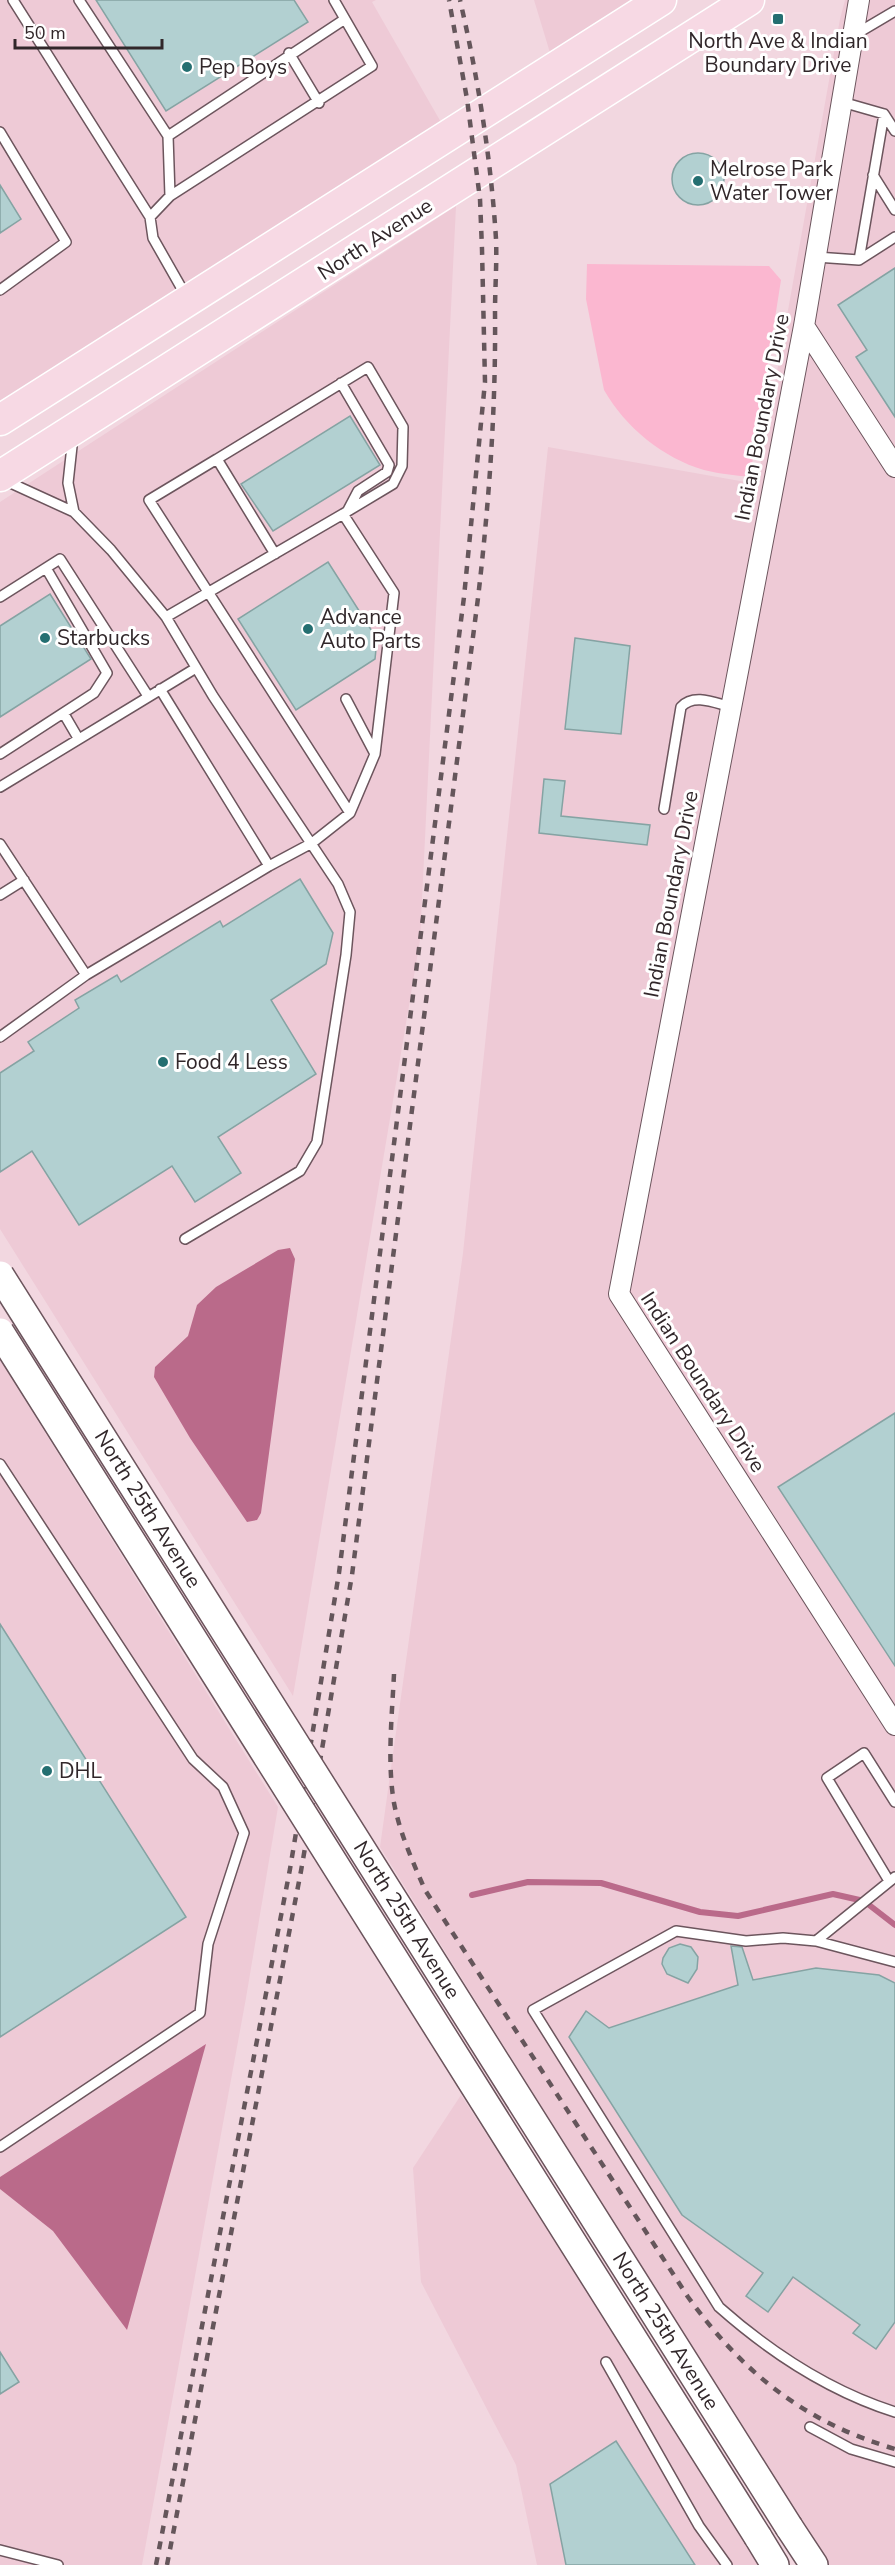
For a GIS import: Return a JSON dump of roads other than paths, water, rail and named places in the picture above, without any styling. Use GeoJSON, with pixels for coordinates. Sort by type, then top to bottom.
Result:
{"type":"FeatureCollection","features":[{"type":"Feature","properties":{"kind":"main road"},"geometry":{"type":"LineString","coordinates":[[29,458],[1,417],[188,301],[661,0]]}},
{"type":"Feature","properties":{"kind":"main road","name":"North Avenue"},"geometry":{"type":"LineString","coordinates":[[0,477],[749,0]]}},
{"type":"Feature","properties":{"kind":"main road","name":"North 25th Avenue"},"geometry":{"type":"LineString","coordinates":[[0,1275],[814,2565]]}},
{"type":"Feature","properties":{"kind":"main road","name":"North 25th Avenue"},"geometry":{"type":"LineString","coordinates":[[0,1332],[775,2565]]}},
{"type":"Feature","properties":{"kind":"street","name":"Indian Boundary Drive"},"geometry":{"type":"LineString","coordinates":[[860,0],[804,326],[619,1294],[895,1725]]}},
{"type":"Feature","properties":{"kind":"street"},"geometry":{"type":"LineString","coordinates":[[804,326],[895,466]]}},
{"type":"Feature","properties":{"kind":"lane"},"geometry":{"type":"LineString","coordinates":[[13,0],[150,217],[153,238],[188,301]]}},
{"type":"Feature","properties":{"kind":"lane"},"geometry":{"type":"LineString","coordinates":[[79,0],[168,136],[170,196]]}},
{"type":"Feature","properties":{"kind":"lane"},"geometry":{"type":"LineString","coordinates":[[150,217],[170,196],[319,103],[372,66],[334,0]]}},
{"type":"Feature","properties":{"kind":"lane"},"geometry":{"type":"LineString","coordinates":[[853,35],[895,11]]}},
{"type":"Feature","properties":{"kind":"lane"},"geometry":{"type":"LineString","coordinates":[[168,136],[289,53],[345,18]]}},
{"type":"Feature","properties":{"kind":"lane"},"geometry":{"type":"LineString","coordinates":[[289,53],[319,103]]}},
{"type":"Feature","properties":{"kind":"lane"},"geometry":{"type":"LineString","coordinates":[[842,102],[884,114],[895,131]]}},
{"type":"Feature","properties":{"kind":"lane"},"geometry":{"type":"LineString","coordinates":[[859,260],[884,114]]}},
{"type":"Feature","properties":{"kind":"lane"},"geometry":{"type":"LineString","coordinates":[[0,132],[66,242],[0,290]]}},
{"type":"Feature","properties":{"kind":"lane"},"geometry":{"type":"LineString","coordinates":[[873,175],[895,210]]}},
{"type":"Feature","properties":{"kind":"lane"},"geometry":{"type":"LineString","coordinates":[[816,257],[859,260],[895,237]]}},
{"type":"Feature","properties":{"kind":"lane"},"geometry":{"type":"LineString","coordinates":[[166,617],[208,593],[275,555],[393,484],[402,466],[403,427],[368,367],[149,500],[208,593],[350,813]]}},
{"type":"Feature","properties":{"kind":"lane"},"geometry":{"type":"LineString","coordinates":[[341,383],[389,465],[387,472],[358,491],[345,513]]}},
{"type":"Feature","properties":{"kind":"lane"},"geometry":{"type":"LineString","coordinates":[[74,430],[68,483],[74,512]]}},
{"type":"Feature","properties":{"kind":"lane"},"geometry":{"type":"LineString","coordinates":[[217,459],[275,555]]}},
{"type":"Feature","properties":{"kind":"lane"},"geometry":{"type":"LineString","coordinates":[[0,477],[74,512],[111,550],[166,617],[196,668],[338,884],[350,912],[346,956],[317,1142],[300,1171],[185,1239]]}},
{"type":"Feature","properties":{"kind":"lane"},"geometry":{"type":"LineString","coordinates":[[0,1037],[86,975],[269,866],[312,843],[350,813],[375,754],[394,593],[345,513]]}},
{"type":"Feature","properties":{"kind":"lane"},"geometry":{"type":"LineString","coordinates":[[0,597],[60,559],[148,696]]}},
{"type":"Feature","properties":{"kind":"lane"},"geometry":{"type":"LineString","coordinates":[[0,754],[94,693],[107,673],[46,568]]}},
{"type":"Feature","properties":{"kind":"lane"},"geometry":{"type":"LineString","coordinates":[[0,787],[196,668]]}},
{"type":"Feature","properties":{"kind":"lane"},"geometry":{"type":"LineString","coordinates":[[160,689],[269,866]]}},
{"type":"Feature","properties":{"kind":"lane"},"geometry":{"type":"LineString","coordinates":[[346,699],[375,754]]}},
{"type":"Feature","properties":{"kind":"lane"},"geometry":{"type":"LineString","coordinates":[[664,808],[681,707],[687,700],[695,699],[731,707]]}},
{"type":"Feature","properties":{"kind":"lane"},"geometry":{"type":"LineString","coordinates":[[64,714],[78,738]]}},
{"type":"Feature","properties":{"kind":"lane"},"geometry":{"type":"LineString","coordinates":[[0,844],[86,975]]}},
{"type":"Feature","properties":{"kind":"lane"},"geometry":{"type":"LineString","coordinates":[[0,895],[24,880]]}},
{"type":"Feature","properties":{"kind":"lane"},"geometry":{"type":"LineString","coordinates":[[0,1464],[193,1759],[223,1787],[244,1833],[208,1944],[200,2013],[0,2146]]}},
{"type":"Feature","properties":{"kind":"lane"},"geometry":{"type":"LineString","coordinates":[[816,1941],[892,1879],[827,1778],[864,1753],[895,1802]]}},
{"type":"Feature","properties":{"kind":"lane"},"geometry":{"type":"LineString","coordinates":[[895,1962],[816,1941],[783,1938],[746,1941],[676,1931],[533,2010],[719,2307],[750,2334],[792,2363],[838,2390],[895,2412]]}},
{"type":"Feature","properties":{"kind":"lane"},"geometry":{"type":"LineString","coordinates":[[606,2362],[699,2526],[727,2565]]}},
{"type":"Feature","properties":{"kind":"lane"},"geometry":{"type":"LineString","coordinates":[[810,2427],[851,2449],[895,2462]]}},
{"type":"Feature","properties":{"kind":"lane"},"geometry":{"type":"LineString","coordinates":[[0,2550],[58,2565]]}},
{"type":"Feature","properties":{"kind":"waterway"},"geometry":{"type":"LineString","coordinates":[[472,1895],[528,1882],[601,1883],[700,1912],[738,1916],[833,1894],[864,1901],[895,1925]]}},
{"type":"Feature","properties":{"kind":"railway"},"geometry":{"type":"LineString","coordinates":[[156,2565],[290,1869],[339,1573],[464,597],[485,382],[482,249],[480,199],[467,99],[449,0]]}},
{"type":"Feature","properties":{"kind":"railway"},"geometry":{"type":"LineString","coordinates":[[167,2565],[301,1871],[352,1575],[478,598],[493,420],[496,239],[483,119],[460,0]]}},
{"type":"Feature","properties":{"kind":"railway"},"geometry":{"type":"LineString","coordinates":[[394,1674],[390,1755],[394,1803],[403,1837],[425,1890],[688,2297],[731,2349],[778,2391],[832,2425],[895,2449]]}},
{"type":"Feature","properties":{"kind":"place","name":"North Ave & Indian Boundary Drive"},"geometry":{"type":"Point","coordinates":[778,19]}},
{"type":"Feature","properties":{"kind":"place","name":"Pep Boys"},"geometry":{"type":"Point","coordinates":[187,67]}},
{"type":"Feature","properties":{"kind":"place","name":"Melrose Park Water Tower"},"geometry":{"type":"Point","coordinates":[698,181]}},
{"type":"Feature","properties":{"kind":"place","name":"Advance Auto Parts"},"geometry":{"type":"Point","coordinates":[308,629]}},
{"type":"Feature","properties":{"kind":"place","name":"Starbucks"},"geometry":{"type":"Point","coordinates":[45,638]}},
{"type":"Feature","properties":{"kind":"place","name":"Food 4 Less"},"geometry":{"type":"Point","coordinates":[163,1062]}},
{"type":"Feature","properties":{"kind":"place","name":"DHL"},"geometry":{"type":"Point","coordinates":[47,1771]}}]}
